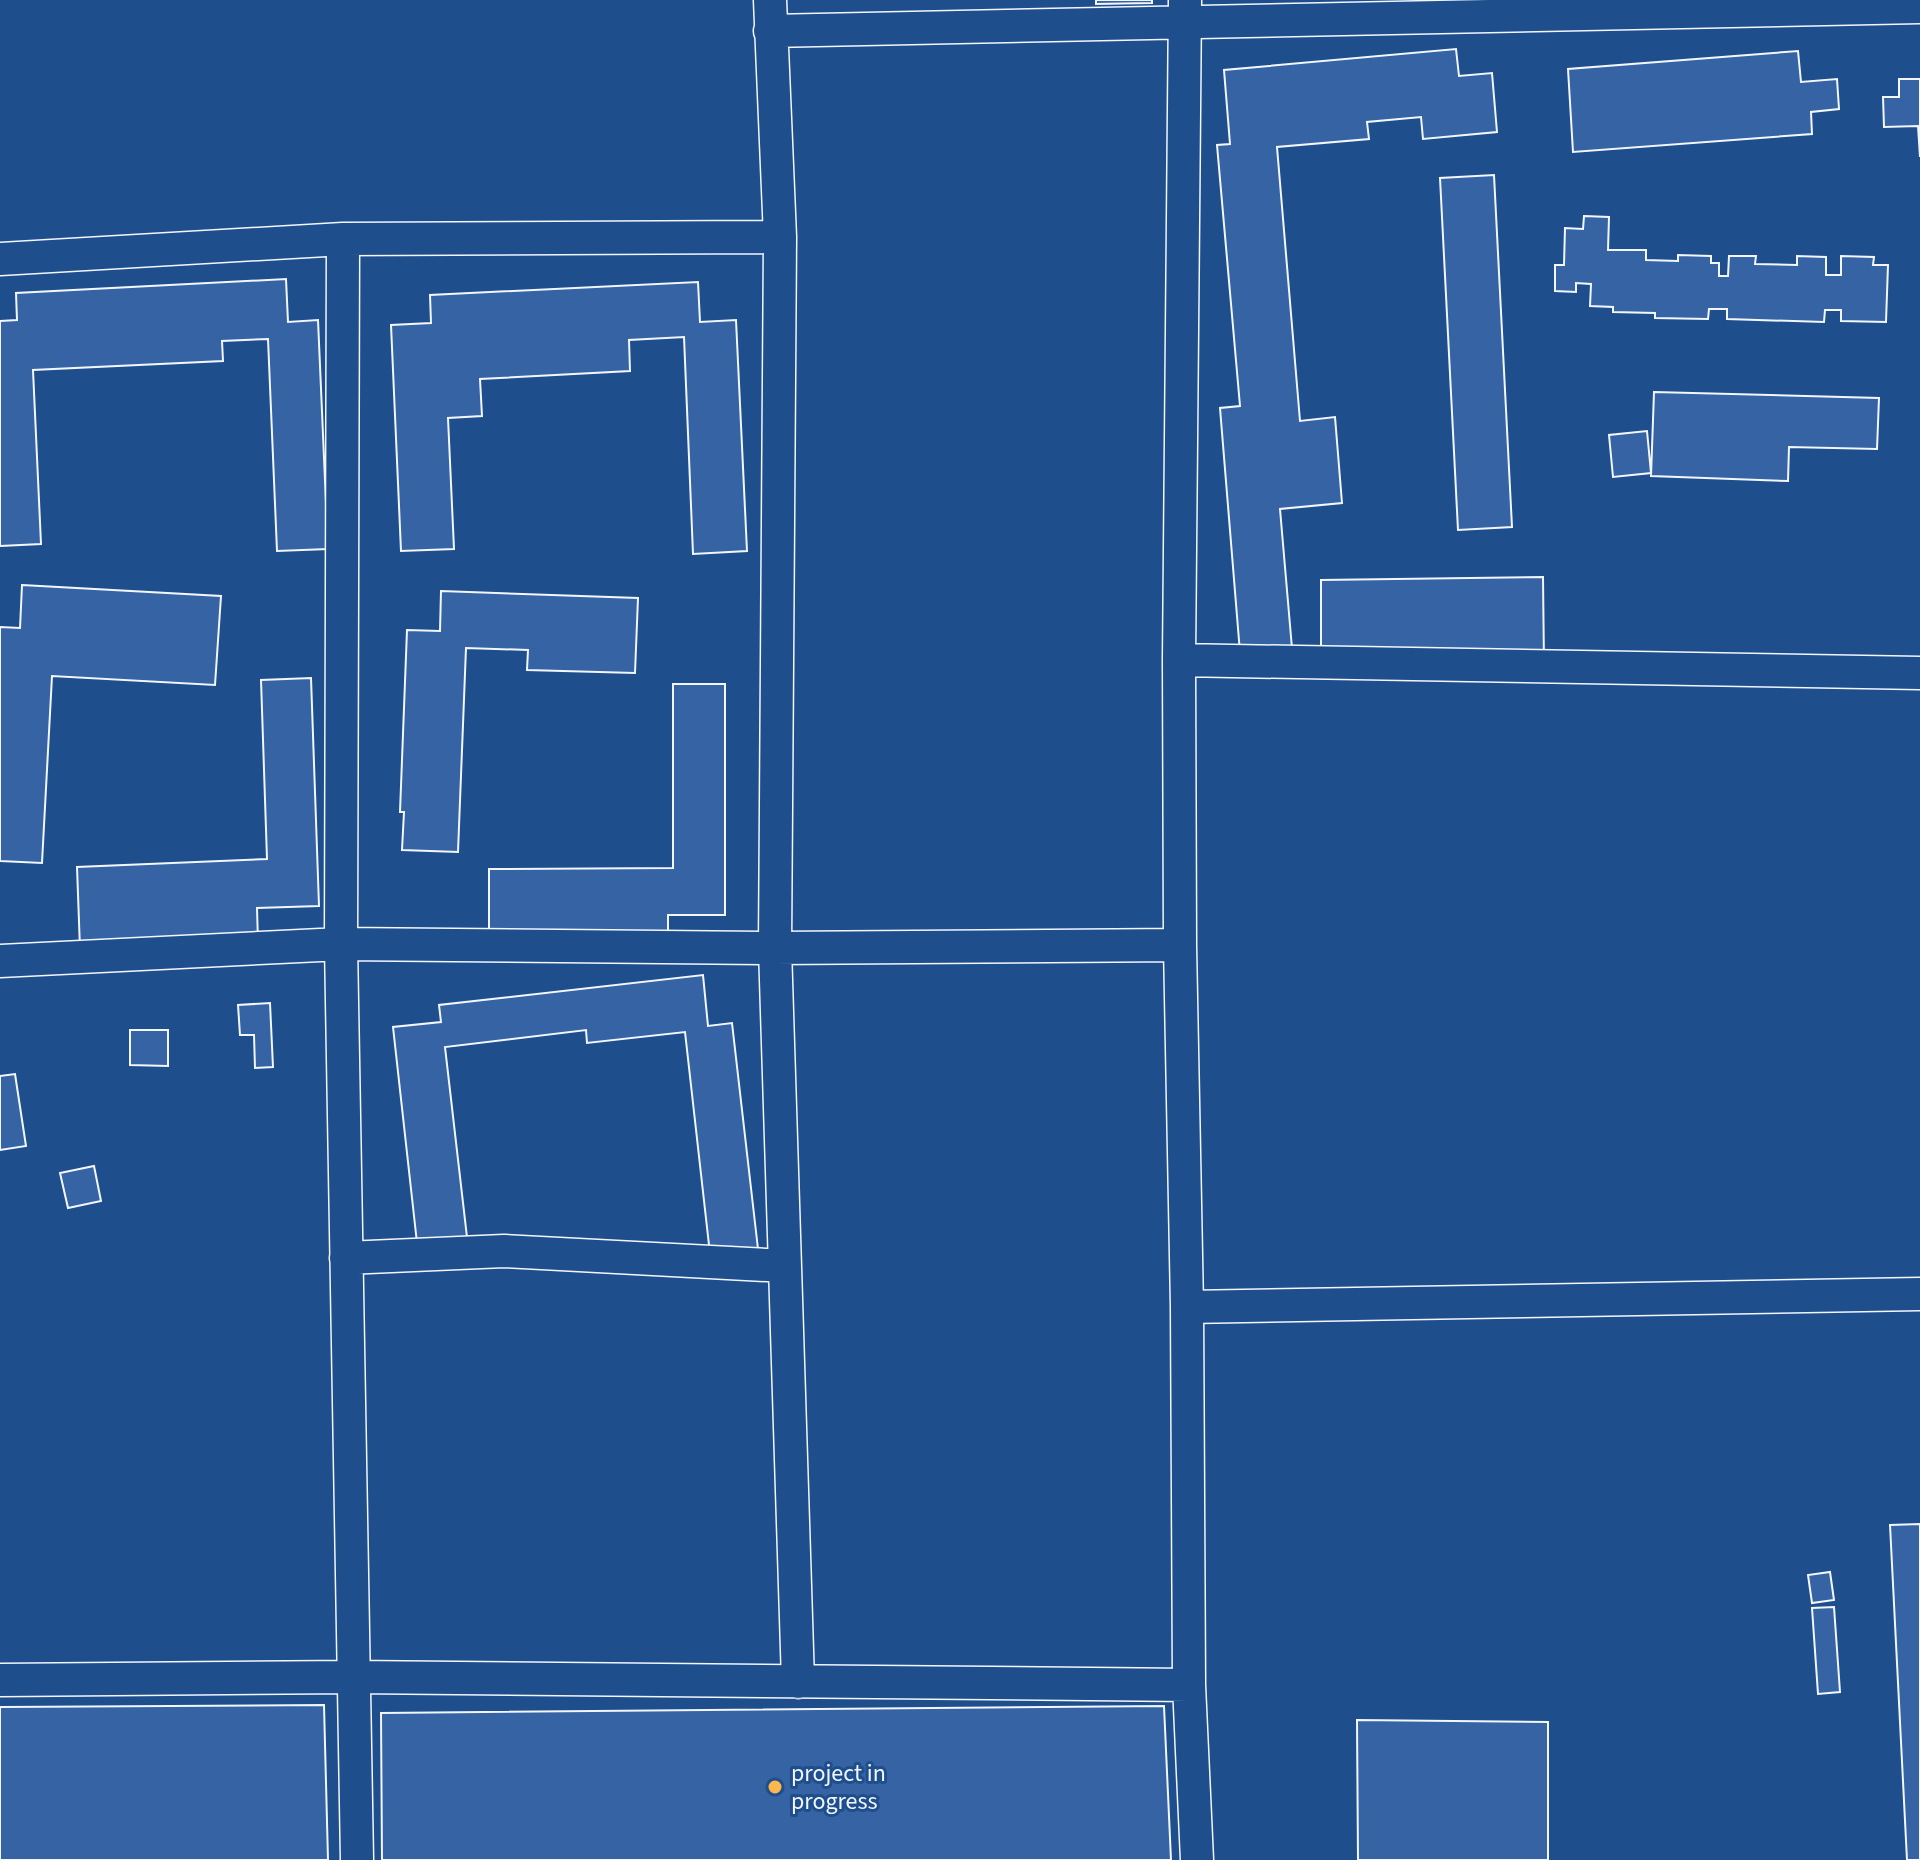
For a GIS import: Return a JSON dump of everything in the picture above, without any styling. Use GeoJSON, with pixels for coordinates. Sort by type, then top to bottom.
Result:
{"type":"FeatureCollection","features":[{"type":"Feature","properties":{"kind":"street"},"geometry":{"type":"LineString","coordinates":[[798,1682],[775,948],[780,237],[770,16],[1185,10],[1920,7]]}},
{"type":"Feature","properties":{"kind":"street"},"geometry":{"type":"LineString","coordinates":[[1185,10],[1179,660],[1180,945],[1187,1307],[1189,1685],[1197,1860]]}},
{"type":"Feature","properties":{"kind":"street"},"geometry":{"type":"LineString","coordinates":[[0,259],[343,239],[780,237]]}},
{"type":"Feature","properties":{"kind":"street"},"geometry":{"type":"LineString","coordinates":[[343,239],[341,944],[357,1860]]}},
{"type":"Feature","properties":{"kind":"street"},"geometry":{"type":"LineString","coordinates":[[1179,660],[1920,673]]}},
{"type":"Feature","properties":{"kind":"street"},"geometry":{"type":"LineString","coordinates":[[0,961],[341,944],[775,948],[1180,945]]}},
{"type":"Feature","properties":{"kind":"street"},"geometry":{"type":"LineString","coordinates":[[346,1258],[504,1251],[785,1266]]}},
{"type":"Feature","properties":{"kind":"street"},"geometry":{"type":"LineString","coordinates":[[1187,1307],[1920,1294]]}},
{"type":"Feature","properties":{"kind":"street"},"geometry":{"type":"LineString","coordinates":[[0,1680],[352,1677],[1189,1685]]}},
{"type":"Feature","properties":{"kind":"building"},"geometry":{"type":"Polygon","coordinates":[[[1096,0],[1152,0],[1152,3],[1096,4],[1096,0]]]}},
{"type":"Feature","properties":{"kind":"building"},"geometry":{"type":"Polygon","coordinates":[[[1456,49],[1459,76],[1492,73],[1497,132],[1423,139],[1421,117],[1367,122],[1369,139],[1277,147],[1300,421],[1335,417],[1342,503],[1280,509],[1293,660],[1241,665],[1220,408],[1240,406],[1217,145],[1230,144],[1224,70],[1456,49]]]}},
{"type":"Feature","properties":{"kind":"building"},"geometry":{"type":"Polygon","coordinates":[[[1798,51],[1801,82],[1837,79],[1839,109],[1811,112],[1812,134],[1573,152],[1568,69],[1798,51]]]}},
{"type":"Feature","properties":{"kind":"building"},"geometry":{"type":"Polygon","coordinates":[[[1899,79],[1920,79],[1920,157],[1918,126],[1884,127],[1883,97],[1899,97],[1899,79]]]}},
{"type":"Feature","properties":{"kind":"building"},"geometry":{"type":"Polygon","coordinates":[[[1494,175],[1512,527],[1458,530],[1440,178],[1494,175]]]}},
{"type":"Feature","properties":{"kind":"building"},"geometry":{"type":"Polygon","coordinates":[[[1584,216],[1609,217],[1608,250],[1646,250],[1646,260],[1678,261],[1678,255],[1711,256],[1711,263],[1719,263],[1719,276],[1728,276],[1729,256],[1756,256],[1755,264],[1797,265],[1797,256],[1826,257],[1826,275],[1841,275],[1841,256],[1874,257],[1873,265],[1888,265],[1886,322],[1841,321],[1841,310],[1825,310],[1824,322],[1727,319],[1727,309],[1709,309],[1708,319],[1655,318],[1655,313],[1613,312],[1613,307],[1590,306],[1591,284],[1576,283],[1576,292],[1555,291],[1555,265],[1564,265],[1565,228],[1583,229],[1584,216]]]}},
{"type":"Feature","properties":{"kind":"building"},"geometry":{"type":"Polygon","coordinates":[[[286,279],[288,322],[318,320],[328,549],[277,551],[268,339],[222,341],[223,361],[33,370],[41,544],[0,546],[0,321],[17,320],[16,293],[286,279]]]}},
{"type":"Feature","properties":{"kind":"building"},"geometry":{"type":"Polygon","coordinates":[[[698,282],[700,322],[736,320],[747,551],[693,554],[684,337],[629,340],[630,371],[480,379],[482,416],[448,418],[454,549],[401,551],[391,325],[431,323],[430,295],[698,282]]]}},
{"type":"Feature","properties":{"kind":"building"},"geometry":{"type":"Polygon","coordinates":[[[1654,392],[1879,398],[1877,449],[1789,447],[1788,481],[1651,476],[1654,392]]]}},
{"type":"Feature","properties":{"kind":"building"},"geometry":{"type":"Polygon","coordinates":[[[1647,431],[1651,473],[1613,477],[1609,435],[1647,431]]]}},
{"type":"Feature","properties":{"kind":"building"},"geometry":{"type":"Polygon","coordinates":[[[1543,577],[1544,664],[1321,666],[1321,580],[1543,577]]]}},
{"type":"Feature","properties":{"kind":"building"},"geometry":{"type":"Polygon","coordinates":[[[22,585],[221,596],[215,685],[52,676],[42,863],[0,861],[0,627],[20,628],[22,585]]]}},
{"type":"Feature","properties":{"kind":"building"},"geometry":{"type":"Polygon","coordinates":[[[441,591],[638,598],[635,673],[527,670],[528,650],[466,648],[458,852],[402,850],[404,812],[400,812],[407,630],[440,631],[441,591]]]}},
{"type":"Feature","properties":{"kind":"building"},"geometry":{"type":"Polygon","coordinates":[[[311,678],[319,906],[257,908],[258,942],[80,949],[77,867],[267,859],[261,680],[311,678]]]}},
{"type":"Feature","properties":{"kind":"building"},"geometry":{"type":"Polygon","coordinates":[[[673,684],[725,684],[725,915],[668,915],[668,946],[489,947],[489,869],[673,868],[673,684]]]}},
{"type":"Feature","properties":{"kind":"building"},"geometry":{"type":"Polygon","coordinates":[[[703,975],[708,1026],[732,1023],[758,1249],[710,1254],[685,1032],[587,1043],[586,1030],[445,1047],[468,1246],[418,1252],[393,1027],[441,1022],[439,1005],[703,975]]]}},
{"type":"Feature","properties":{"kind":"building"},"geometry":{"type":"Polygon","coordinates":[[[270,1003],[273,1067],[255,1068],[254,1035],[240,1035],[238,1005],[270,1003]]]}},
{"type":"Feature","properties":{"kind":"building"},"geometry":{"type":"Polygon","coordinates":[[[130,1030],[168,1030],[168,1066],[130,1065],[130,1030]]]}},
{"type":"Feature","properties":{"kind":"building"},"geometry":{"type":"Polygon","coordinates":[[[15,1074],[26,1146],[0,1150],[0,1076],[15,1074]]]}},
{"type":"Feature","properties":{"kind":"building"},"geometry":{"type":"Polygon","coordinates":[[[94,1166],[101,1201],[68,1208],[60,1173],[94,1166]]]}},
{"type":"Feature","properties":{"kind":"building"},"geometry":{"type":"Polygon","coordinates":[[[1920,1524],[1920,1860],[1907,1860],[1890,1525],[1920,1524]]]}},
{"type":"Feature","properties":{"kind":"building"},"geometry":{"type":"Polygon","coordinates":[[[1830,1572],[1834,1600],[1812,1603],[1808,1575],[1830,1572]]]}},
{"type":"Feature","properties":{"kind":"building"},"geometry":{"type":"Polygon","coordinates":[[[1834,1607],[1840,1692],[1818,1694],[1812,1608],[1834,1607]]]}},
{"type":"Feature","properties":{"kind":"building"},"geometry":{"type":"Polygon","coordinates":[[[324,1705],[328,1860],[0,1860],[0,1707],[324,1705]]]}},
{"type":"Feature","properties":{"kind":"building","name":"project in progress"},"geometry":{"type":"Polygon","coordinates":[[[1164,1706],[1171,1860],[382,1860],[381,1713],[1164,1706]]]}},
{"type":"Feature","properties":{"kind":"building"},"geometry":{"type":"Polygon","coordinates":[[[1357,1720],[1548,1722],[1548,1860],[1358,1860],[1357,1720]]]}},
{"type":"Feature","properties":{"kind":"place","name":"project in progress"},"geometry":{"type":"Point","coordinates":[775,1787]}}]}
